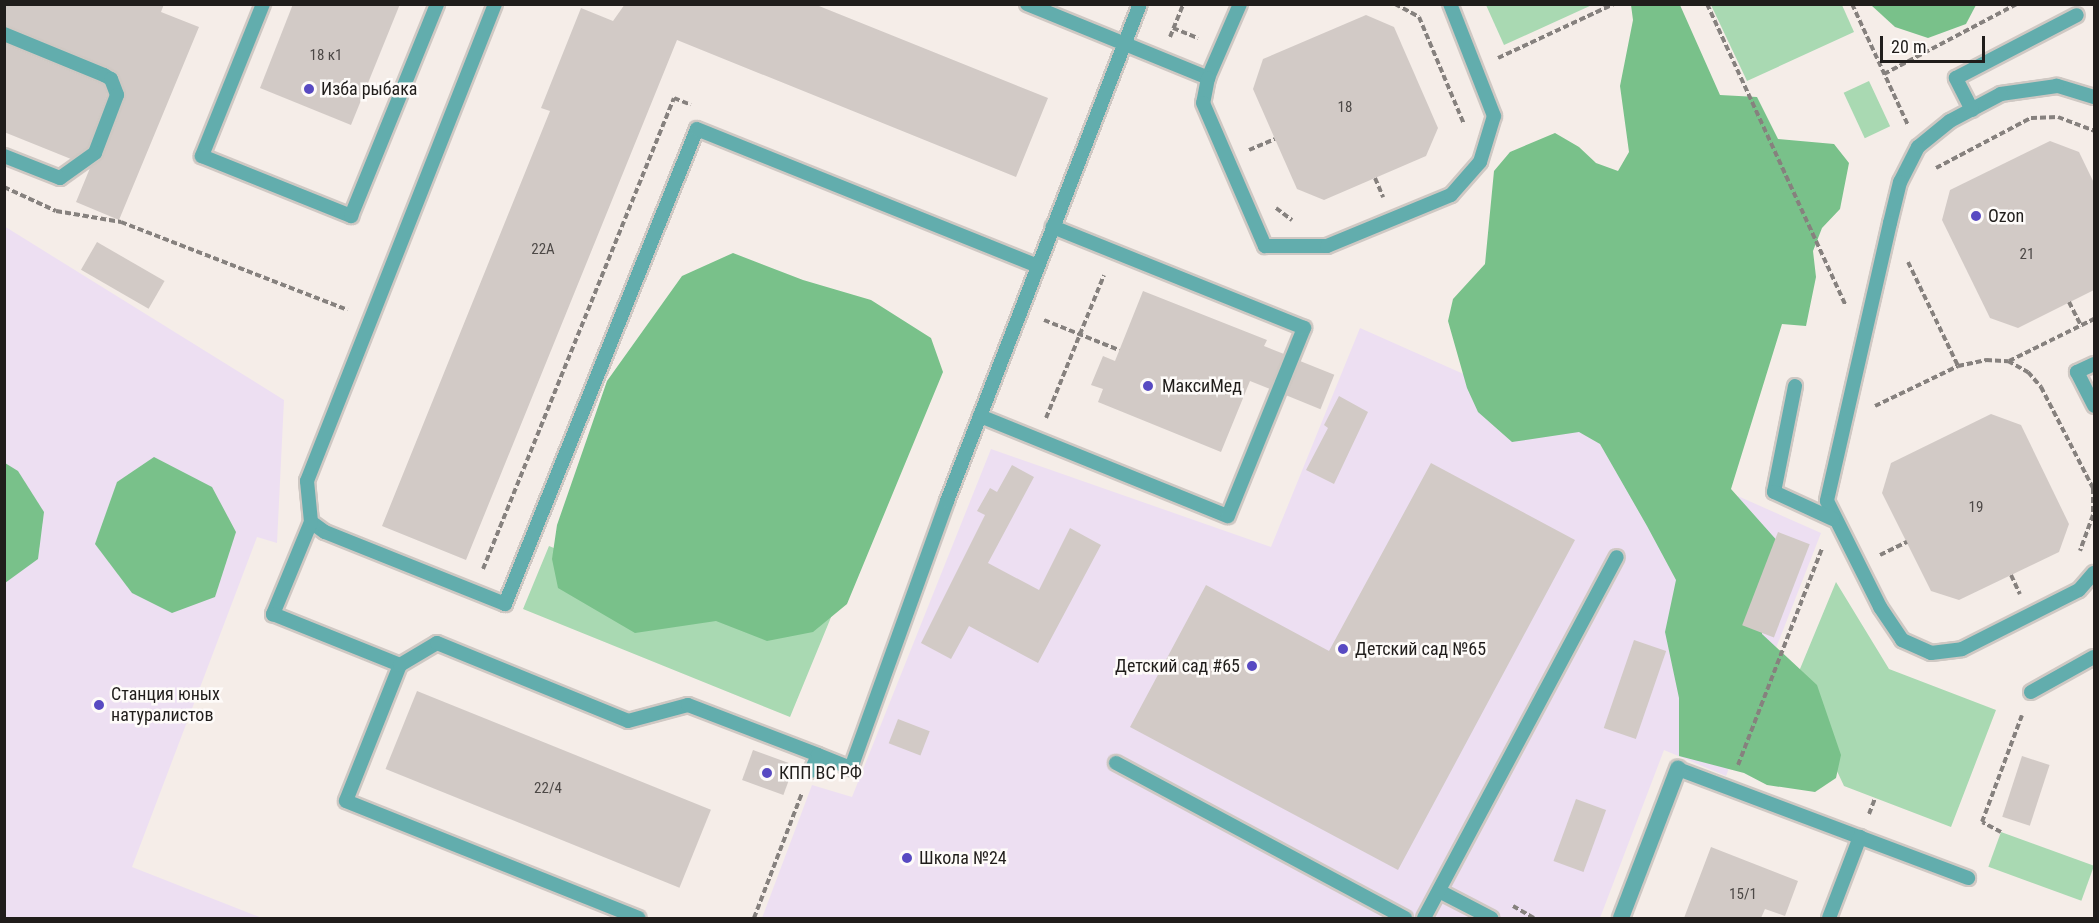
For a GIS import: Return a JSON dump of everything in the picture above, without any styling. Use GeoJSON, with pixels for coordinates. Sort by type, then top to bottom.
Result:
{"type":"FeatureCollection","features":[{"type":"Feature","properties":{"kind":"street"},"geometry":{"type":"LineString","coordinates":[[1621,918],[1678,769]]}},
{"type":"Feature","properties":{"kind":"lane"},"geometry":{"type":"LineString","coordinates":[[263,4],[202,156],[351,216],[437,4]]}},
{"type":"Feature","properties":{"kind":"lane"},"geometry":{"type":"LineString","coordinates":[[400,665],[273,614],[310,522],[307,481],[495,4]]}},
{"type":"Feature","properties":{"kind":"lane"},"geometry":{"type":"LineString","coordinates":[[1027,4],[1208,78]]}},
{"type":"Feature","properties":{"kind":"lane"},"geometry":{"type":"LineString","coordinates":[[638,918],[346,801],[400,665],[436,643],[628,721],[688,705],[851,768],[980,416],[1140,4]]}},
{"type":"Feature","properties":{"kind":"lane"},"geometry":{"type":"LineString","coordinates":[[1240,4],[1208,78],[1203,103],[1265,246],[1327,246],[1451,195],[1480,162],[1494,116],[1450,4]]}},
{"type":"Feature","properties":{"kind":"lane"},"geometry":{"type":"LineString","coordinates":[[1972,110],[1956,78],[2077,15]]}},
{"type":"Feature","properties":{"kind":"lane"},"geometry":{"type":"LineString","coordinates":[[4,34],[104,75],[111,80],[117,94],[95,153],[60,178],[4,156]]}},
{"type":"Feature","properties":{"kind":"lane"},"geometry":{"type":"LineString","coordinates":[[2094,97],[2057,87],[2001,94],[1950,121],[1918,147],[1900,182],[1827,501],[1833,519],[1902,640],[1931,654],[1962,649],[2079,590],[2094,573]]}},
{"type":"Feature","properties":{"kind":"lane"},"geometry":{"type":"LineString","coordinates":[[310,522],[505,604],[697,129],[1038,266]]}},
{"type":"Feature","properties":{"kind":"lane"},"geometry":{"type":"LineString","coordinates":[[980,416],[1228,516],[1304,328],[1053,227]]}},
{"type":"Feature","properties":{"kind":"lane"},"geometry":{"type":"LineString","coordinates":[[2094,364],[2077,372],[2094,406]]}},
{"type":"Feature","properties":{"kind":"lane"},"geometry":{"type":"LineString","coordinates":[[1795,386],[1774,492],[1833,519]]}},
{"type":"Feature","properties":{"kind":"lane"},"geometry":{"type":"LineString","coordinates":[[1424,918],[1617,558]]}},
{"type":"Feature","properties":{"kind":"lane"},"geometry":{"type":"LineString","coordinates":[[2031,692],[2094,657]]}},
{"type":"Feature","properties":{"kind":"lane"},"geometry":{"type":"LineString","coordinates":[[811,771],[818,755]]}},
{"type":"Feature","properties":{"kind":"lane"},"geometry":{"type":"LineString","coordinates":[[1116,763],[1405,918]]}},
{"type":"Feature","properties":{"kind":"lane"},"geometry":{"type":"LineString","coordinates":[[1678,769],[1968,878]]}},
{"type":"Feature","properties":{"kind":"lane"},"geometry":{"type":"LineString","coordinates":[[1829,918],[1860,837]]}},
{"type":"Feature","properties":{"kind":"lane"},"geometry":{"type":"LineString","coordinates":[[1439,891],[1491,918]]}},
{"type":"Feature","properties":{"kind":"path"},"geometry":{"type":"LineString","coordinates":[[1161,59],[1183,4]]}},
{"type":"Feature","properties":{"kind":"path"},"geometry":{"type":"LineString","coordinates":[[1395,4],[1419,17],[1464,122]]}},
{"type":"Feature","properties":{"kind":"path"},"geometry":{"type":"LineString","coordinates":[[1475,69],[1614,4]]}},
{"type":"Feature","properties":{"kind":"path"},"geometry":{"type":"LineString","coordinates":[[1707,4],[1863,344]]}},
{"type":"Feature","properties":{"kind":"path"},"geometry":{"type":"LineString","coordinates":[[1852,4],[1918,147]]}},
{"type":"Feature","properties":{"kind":"path"},"geometry":{"type":"LineString","coordinates":[[1884,74],[2017,4]]}},
{"type":"Feature","properties":{"kind":"path"},"geometry":{"type":"LineString","coordinates":[[474,592],[674,98],[696,107]]}},
{"type":"Feature","properties":{"kind":"path"},"geometry":{"type":"LineString","coordinates":[[1931,177],[1936,167],[2031,118],[2058,117],[2094,131]]}},
{"type":"Feature","properties":{"kind":"path"},"geometry":{"type":"LineString","coordinates":[[1248,151],[1275,139]]}},
{"type":"Feature","properties":{"kind":"path"},"geometry":{"type":"LineString","coordinates":[[1375,178],[1380,190]]}},
{"type":"Feature","properties":{"kind":"path"},"geometry":{"type":"LineString","coordinates":[[4,187],[56,212],[121,222],[371,319]]}},
{"type":"Feature","properties":{"kind":"path"},"geometry":{"type":"LineString","coordinates":[[1890,223],[1958,366]]}},
{"type":"Feature","properties":{"kind":"path"},"geometry":{"type":"LineString","coordinates":[[1038,439],[1113,252]]}},
{"type":"Feature","properties":{"kind":"path"},"geometry":{"type":"LineString","coordinates":[[2069,302],[2081,326]]}},
{"type":"Feature","properties":{"kind":"path"},"geometry":{"type":"LineString","coordinates":[[1021,311],[1119,351]]}},
{"type":"Feature","properties":{"kind":"path"},"geometry":{"type":"LineString","coordinates":[[2008,361],[2094,319]]}},
{"type":"Feature","properties":{"kind":"path"},"geometry":{"type":"LineString","coordinates":[[1846,420],[1958,366],[1986,360],[2008,361],[2028,372],[2041,387],[2093,488],[2093,515],[2086,542],[2073,562]]}},
{"type":"Feature","properties":{"kind":"path"},"geometry":{"type":"LineString","coordinates":[[1871,418],[1873,407]]}},
{"type":"Feature","properties":{"kind":"path"},"geometry":{"type":"LineString","coordinates":[[1729,788],[1833,519]]}},
{"type":"Feature","properties":{"kind":"path"},"geometry":{"type":"LineString","coordinates":[[1877,557],[1907,542]]}},
{"type":"Feature","properties":{"kind":"path"},"geometry":{"type":"LineString","coordinates":[[1873,548],[1881,566]]}},
{"type":"Feature","properties":{"kind":"path"},"geometry":{"type":"LineString","coordinates":[[2011,575],[2020,595]]}},
{"type":"Feature","properties":{"kind":"path"},"geometry":{"type":"LineString","coordinates":[[2001,832],[1982,822],[2031,692]]}},
{"type":"Feature","properties":{"kind":"path"},"geometry":{"type":"LineString","coordinates":[[754,918],[811,771]]}},
{"type":"Feature","properties":{"kind":"shaded area","name":"Станция юных натуралистов"},"geometry":{"type":"Polygon","coordinates":[[[4,226],[284,400],[277,543],[257,537],[132,867],[262,918],[5,918],[4,226]]]}},
{"type":"Feature","properties":{"kind":"shaded area","name":"Детский сад №65"},"geometry":{"type":"Polygon","coordinates":[[[1360,328],[1821,533],[1726,776],[1664,750],[1600,918],[762,918],[812,785],[852,797],[991,449],[1271,547],[1360,328]]]}},
{"type":"Feature","properties":{"kind":"green space"},"geometry":{"type":"Polygon","coordinates":[[[1486,5],[1592,5],[1504,45],[1486,5]]]}},
{"type":"Feature","properties":{"kind":"green space"},"geometry":{"type":"Polygon","coordinates":[[[1631,5],[1680,5],[1720,95],[1757,97],[1778,139],[1834,144],[1849,163],[1840,209],[1822,228],[1813,251],[1816,277],[1806,326],[1782,324],[1731,489],[1789,554],[1761,609],[1762,634],[1817,685],[1841,755],[1836,778],[1815,792],[1767,785],[1744,773],[1679,756],[1679,698],[1665,632],[1676,580],[1600,444],[1579,432],[1512,442],[1478,412],[1467,388],[1448,321],[1453,299],[1485,264],[1494,171],[1510,152],[1555,133],[1579,147],[1596,163],[1618,171],[1629,152],[1620,86],[1633,20],[1631,5]]]}},
{"type":"Feature","properties":{"kind":"green space"},"geometry":{"type":"Polygon","coordinates":[[[1711,5],[1842,5],[1854,32],[1747,81],[1711,5]]]}},
{"type":"Feature","properties":{"kind":"green space"},"geometry":{"type":"Polygon","coordinates":[[[1871,5],[1976,5],[1966,24],[1928,38],[1895,27],[1871,5]]]}},
{"type":"Feature","properties":{"kind":"green space"},"geometry":{"type":"Polygon","coordinates":[[[1869,81],[1890,126],[1865,138],[1844,93],[1869,81]]]}},
{"type":"Feature","properties":{"kind":"green space"},"geometry":{"type":"Polygon","coordinates":[[[733,253],[803,280],[871,300],[931,338],[943,372],[847,604],[813,632],[767,641],[716,621],[635,633],[558,588],[552,559],[557,525],[607,381],[682,276],[733,253]]]}},
{"type":"Feature","properties":{"kind":"green space"},"geometry":{"type":"Polygon","coordinates":[[[154,457],[212,487],[236,532],[215,597],[172,613],[132,593],[95,544],[117,482],[154,457]]]}},
{"type":"Feature","properties":{"kind":"green space"},"geometry":{"type":"Polygon","coordinates":[[[5,463],[18,471],[44,512],[38,559],[5,583],[5,463]]]}},
{"type":"Feature","properties":{"kind":"green space"},"geometry":{"type":"Polygon","coordinates":[[[549,546],[728,618],[834,610],[790,717],[523,609],[549,546]]]}},
{"type":"Feature","properties":{"kind":"green space"},"geometry":{"type":"Polygon","coordinates":[[[1836,582],[1889,669],[1996,710],[1951,827],[1844,786],[1795,681],[1836,582]]]}},
{"type":"Feature","properties":{"kind":"green space"},"geometry":{"type":"Polygon","coordinates":[[[2001,832],[2094,866],[2081,901],[1988,867],[2001,832]]]}},
{"type":"Feature","properties":{"kind":"building"},"geometry":{"type":"Polygon","coordinates":[[[4,4],[164,4],[161,12],[199,27],[119,220],[76,202],[90,168],[103,156],[125,98],[119,76],[107,67],[4,25],[4,4]]]}},
{"type":"Feature","properties":{"kind":"building"},"geometry":{"type":"Polygon","coordinates":[[[293,4],[400,4],[351,125],[260,88],[293,4]]]}},
{"type":"Feature","properties":{"kind":"building"},"geometry":{"type":"Polygon","coordinates":[[[625,4],[814,4],[1048,98],[1016,177],[677,40],[466,560],[382,526],[550,111],[541,108],[581,8],[613,21],[625,4]]]}},
{"type":"Feature","properties":{"kind":"building"},"geometry":{"type":"Polygon","coordinates":[[[1366,15],[1394,27],[1438,128],[1426,156],[1324,200],[1297,189],[1253,89],[1263,59],[1366,15]]]}},
{"type":"Feature","properties":{"kind":"building"},"geometry":{"type":"Polygon","coordinates":[[[4,44],[104,85],[107,95],[88,147],[71,159],[4,132],[4,44]]]}},
{"type":"Feature","properties":{"kind":"building"},"geometry":{"type":"Polygon","coordinates":[[[2050,141],[2079,152],[2094,183],[2094,290],[2018,328],[1990,318],[1942,220],[1950,190],[2050,141]]]}},
{"type":"Feature","properties":{"kind":"building"},"geometry":{"type":"Polygon","coordinates":[[[97,242],[165,281],[149,309],[81,270],[97,242]]]}},
{"type":"Feature","properties":{"kind":"building"},"geometry":{"type":"Polygon","coordinates":[[[1143,291],[1267,340],[1264,346],[1284,354],[1270,389],[1250,381],[1221,452],[1098,402],[1103,389],[1091,385],[1103,356],[1115,361],[1143,291]]]}},
{"type":"Feature","properties":{"kind":"building"},"geometry":{"type":"Polygon","coordinates":[[[1300,361],[1334,375],[1320,409],[1286,395],[1300,361]]]}},
{"type":"Feature","properties":{"kind":"building"},"geometry":{"type":"Polygon","coordinates":[[[1339,396],[1368,412],[1334,484],[1306,470],[1328,428],[1324,425],[1339,396]]]}},
{"type":"Feature","properties":{"kind":"building"},"geometry":{"type":"Polygon","coordinates":[[[1991,414],[2021,425],[2069,524],[2059,552],[1959,600],[1931,591],[1882,493],[1891,463],[1991,414]]]}},
{"type":"Feature","properties":{"kind":"building","name":"Детский сад #65"},"geometry":{"type":"Polygon","coordinates":[[[1431,463],[1575,540],[1398,870],[1130,727],[1206,585],[1329,651],[1431,463]]]}},
{"type":"Feature","properties":{"kind":"building"},"geometry":{"type":"Polygon","coordinates":[[[1012,465],[1034,477],[988,563],[1039,590],[1070,528],[1101,545],[1038,663],[969,626],[951,659],[921,643],[985,515],[977,511],[990,488],[997,492],[1012,465]]]}},
{"type":"Feature","properties":{"kind":"building"},"geometry":{"type":"Polygon","coordinates":[[[1778,532],[1810,544],[1774,638],[1742,625],[1778,532]]]}},
{"type":"Feature","properties":{"kind":"building"},"geometry":{"type":"Polygon","coordinates":[[[1634,640],[1666,651],[1636,739],[1604,728],[1634,640]]]}},
{"type":"Feature","properties":{"kind":"building"},"geometry":{"type":"Polygon","coordinates":[[[417,691],[711,810],[679,888],[386,769],[417,691]]]}},
{"type":"Feature","properties":{"kind":"building"},"geometry":{"type":"Polygon","coordinates":[[[898,719],[930,731],[920,755],[889,743],[898,719]]]}},
{"type":"Feature","properties":{"kind":"building","name":"КПП ВС РФ"},"geometry":{"type":"Polygon","coordinates":[[[753,750],[794,765],[783,795],[742,780],[753,750]]]}},
{"type":"Feature","properties":{"kind":"building"},"geometry":{"type":"Polygon","coordinates":[[[2022,756],[2050,765],[2030,826],[2002,817],[2022,756]]]}},
{"type":"Feature","properties":{"kind":"building"},"geometry":{"type":"Polygon","coordinates":[[[1576,799],[1606,810],[1583,872],[1553,861],[1576,799]]]}},
{"type":"Feature","properties":{"kind":"building"},"geometry":{"type":"Polygon","coordinates":[[[1711,847],[1798,881],[1785,916],[1765,909],[1761,918],[1684,918],[1711,847]]]}},
{"type":"Feature","properties":{"kind":"place","name":"Изба рыбака"},"geometry":{"type":"Point","coordinates":[309,89]}},
{"type":"Feature","properties":{"kind":"place","name":"Ozon"},"geometry":{"type":"Point","coordinates":[1976,216]}},
{"type":"Feature","properties":{"kind":"place","name":"МаксиМед"},"geometry":{"type":"Point","coordinates":[1148,386]}},
{"type":"Feature","properties":{"kind":"place","name":"Детский сад №65"},"geometry":{"type":"Point","coordinates":[1343,649]}},
{"type":"Feature","properties":{"kind":"place","name":"Детский сад #65"},"geometry":{"type":"Point","coordinates":[1252,666]}},
{"type":"Feature","properties":{"kind":"place","name":"Станция юных натуралистов"},"geometry":{"type":"Point","coordinates":[99,705]}},
{"type":"Feature","properties":{"kind":"place","name":"КПП ВС РФ"},"geometry":{"type":"Point","coordinates":[767,773]}},
{"type":"Feature","properties":{"kind":"place","name":"Школа №24"},"geometry":{"type":"Point","coordinates":[907,858]}}]}
